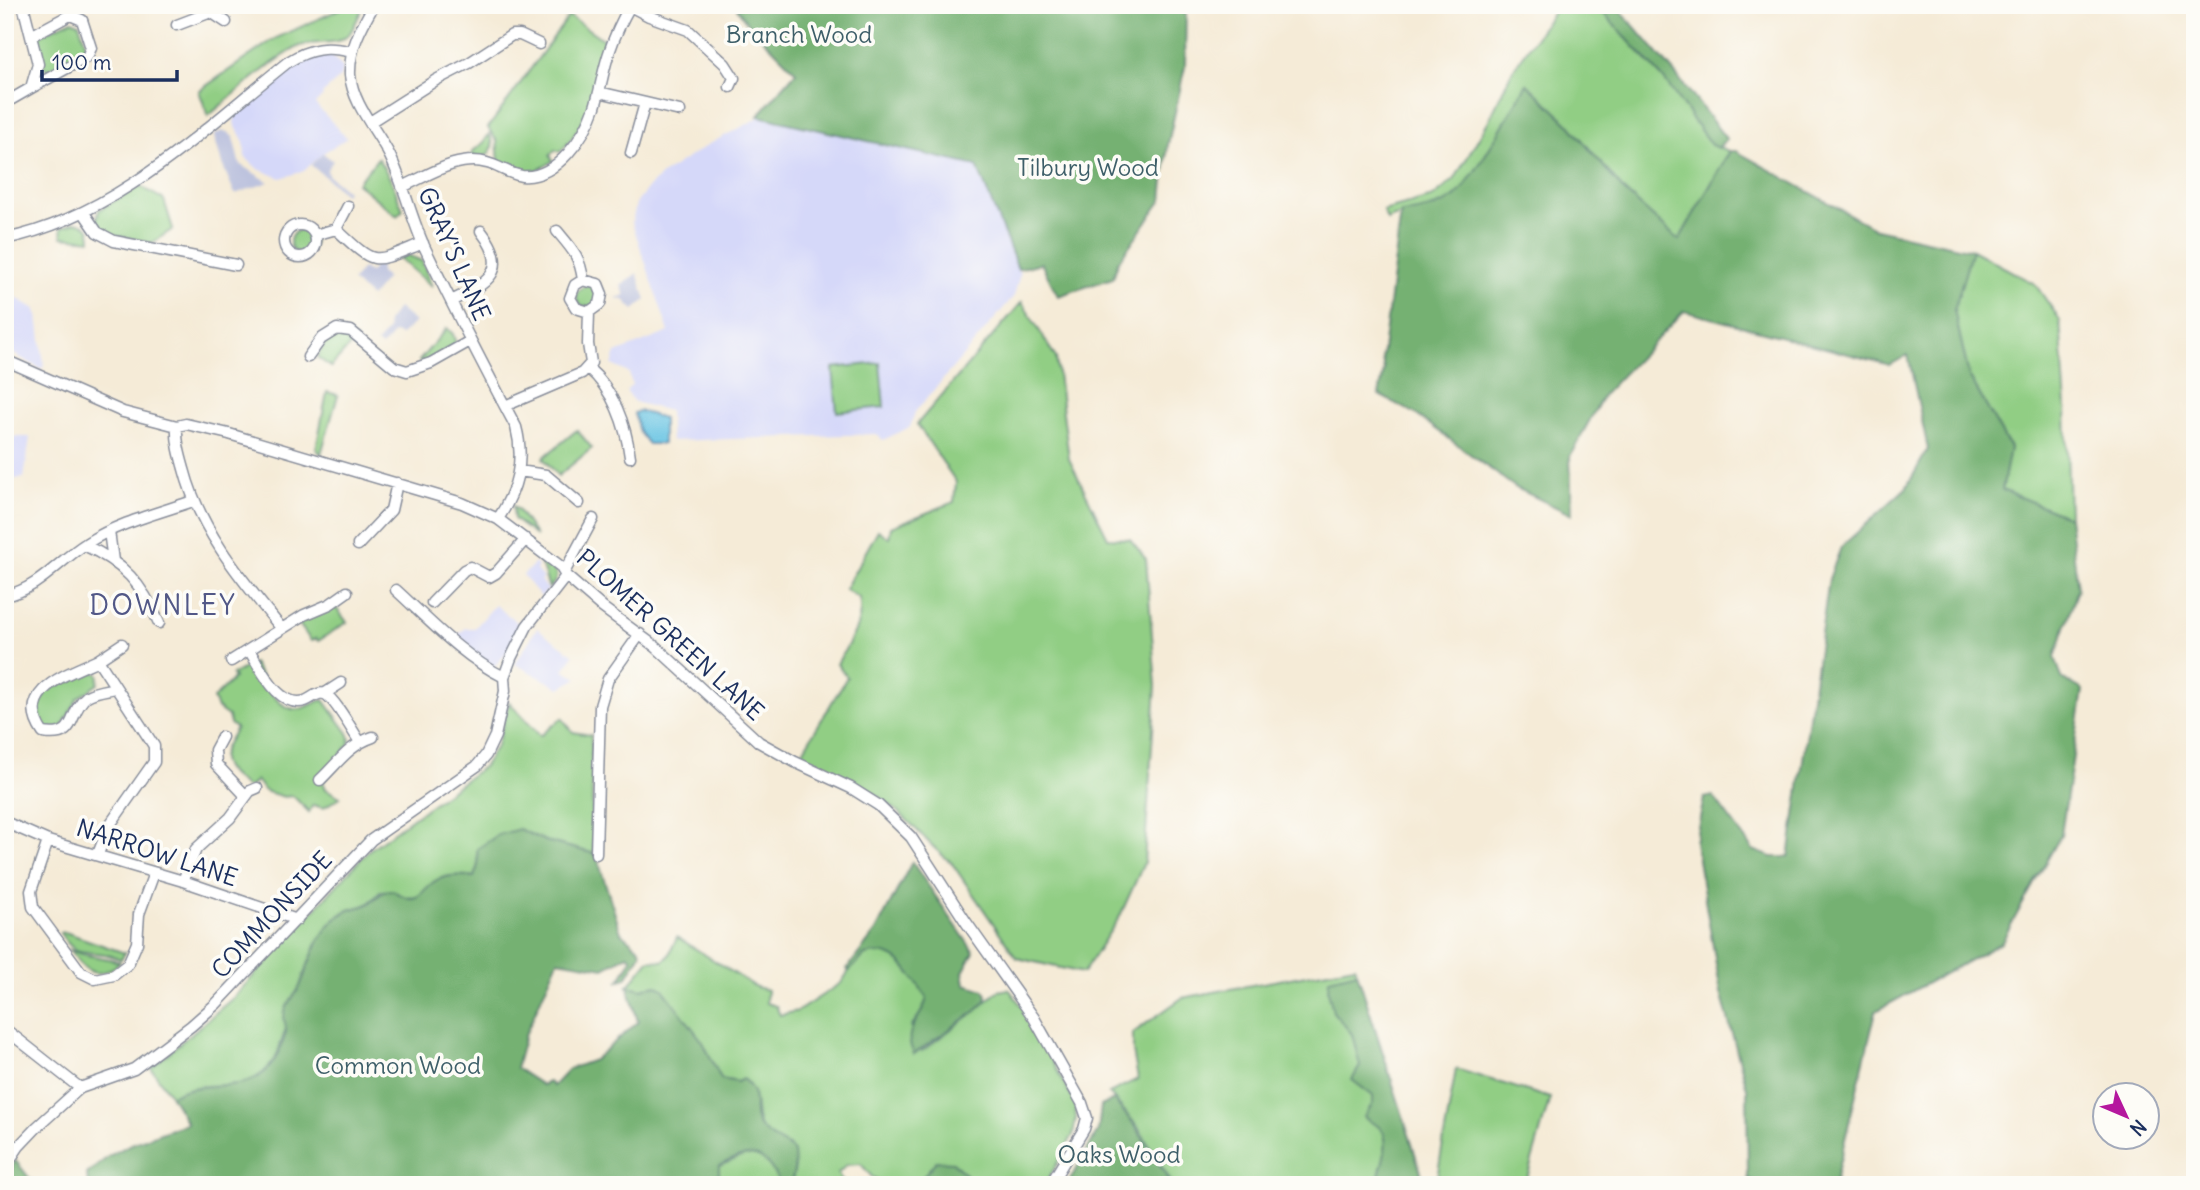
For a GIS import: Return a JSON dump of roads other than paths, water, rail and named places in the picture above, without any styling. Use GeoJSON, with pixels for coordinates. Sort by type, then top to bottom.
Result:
{"type":"FeatureCollection","features":[{"type":"Feature","properties":{"kind":"street"},"geometry":{"type":"LineString","coordinates":[[23,5],[37,64],[31,88]]}},
{"type":"Feature","properties":{"kind":"street","name":"GRAY'S LANE"},"geometry":{"type":"LineString","coordinates":[[374,5],[352,52],[352,83],[360,106],[389,155],[423,243],[451,302],[516,427],[520,442],[519,471],[511,498],[498,519]]}},
{"type":"Feature","properties":{"kind":"street"},"geometry":{"type":"LineString","coordinates":[[402,187],[454,164],[468,161],[487,163],[522,176],[542,172],[558,162],[589,122],[609,52],[630,6],[649,16],[692,26],[725,64],[734,80]]}},
{"type":"Feature","properties":{"kind":"street"},"geometry":{"type":"LineString","coordinates":[[177,25],[214,9],[226,22]]}},
{"type":"Feature","properties":{"kind":"street"},"geometry":{"type":"LineString","coordinates":[[5,103],[87,57],[91,48],[82,20],[70,15],[31,36]]}},
{"type":"Feature","properties":{"kind":"street"},"geometry":{"type":"LineString","coordinates":[[370,122],[512,35],[520,35],[539,44]]}},
{"type":"Feature","properties":{"kind":"street"},"geometry":{"type":"LineString","coordinates":[[5,239],[44,229],[84,212],[143,177],[301,53],[325,48],[352,52]]}},
{"type":"Feature","properties":{"kind":"street"},"geometry":{"type":"LineString","coordinates":[[599,92],[680,111]]}},
{"type":"Feature","properties":{"kind":"street"},"geometry":{"type":"LineString","coordinates":[[631,153],[645,103]]}},
{"type":"Feature","properties":{"kind":"street"},"geometry":{"type":"LineString","coordinates":[[314,235],[335,229],[348,206]]}},
{"type":"Feature","properties":{"kind":"street"},"geometry":{"type":"LineString","coordinates":[[84,212],[97,232],[114,241],[236,265]]}},
{"type":"Feature","properties":{"kind":"street"},"geometry":{"type":"LineString","coordinates":[[335,229],[363,255],[376,260],[423,243]]}},
{"type":"Feature","properties":{"kind":"street"},"geometry":{"type":"LineString","coordinates":[[451,302],[485,283],[494,273],[495,254],[481,231]]}},
{"type":"Feature","properties":{"kind":"street"},"geometry":{"type":"LineString","coordinates":[[557,231],[578,257],[583,280]]}},
{"type":"Feature","properties":{"kind":"street"},"geometry":{"type":"LineString","coordinates":[[583,280],[593,282],[602,291],[600,304],[589,312],[576,308],[570,298],[575,285],[583,280]]}},
{"type":"Feature","properties":{"kind":"street"},"geometry":{"type":"LineString","coordinates":[[505,406],[576,376],[588,368],[591,358],[588,344],[589,312]]}},
{"type":"Feature","properties":{"kind":"street"},"geometry":{"type":"LineString","coordinates":[[308,357],[321,339],[337,329],[351,331],[394,367],[407,371],[431,363],[470,341]]}},
{"type":"Feature","properties":{"kind":"street","name":"PLOMER GREEN LANE"},"geometry":{"type":"LineString","coordinates":[[5,360],[118,410],[177,426],[198,426],[397,483],[462,503],[498,519],[526,539],[603,608],[640,634],[759,742],[780,755],[866,795],[911,837],[966,922],[1034,1018],[1086,1112],[1084,1129],[1050,1185]]}},
{"type":"Feature","properties":{"kind":"street"},"geometry":{"type":"LineString","coordinates":[[588,368],[600,379],[618,411],[625,429],[630,457]]}},
{"type":"Feature","properties":{"kind":"street"},"geometry":{"type":"LineString","coordinates":[[177,426],[181,459],[193,500],[216,541],[282,629]]}},
{"type":"Feature","properties":{"kind":"street"},"geometry":{"type":"LineString","coordinates":[[519,471],[547,475],[579,503]]}},
{"type":"Feature","properties":{"kind":"street"},"geometry":{"type":"LineString","coordinates":[[365,544],[391,510],[397,483]]}},
{"type":"Feature","properties":{"kind":"street"},"geometry":{"type":"LineString","coordinates":[[5,596],[30,587],[84,545],[109,531],[193,500]]}},
{"type":"Feature","properties":{"kind":"street"},"geometry":{"type":"LineString","coordinates":[[396,590],[469,655],[504,677],[510,658],[527,626],[566,574],[593,519]]}},
{"type":"Feature","properties":{"kind":"street"},"geometry":{"type":"LineString","coordinates":[[109,531],[113,561]]}},
{"type":"Feature","properties":{"kind":"street"},"geometry":{"type":"LineString","coordinates":[[432,603],[464,570],[476,569],[489,577],[496,573],[526,539]]}},
{"type":"Feature","properties":{"kind":"street"},"geometry":{"type":"LineString","coordinates":[[84,545],[113,561],[141,587],[159,623]]}},
{"type":"Feature","properties":{"kind":"street"},"geometry":{"type":"LineString","coordinates":[[231,661],[347,592]]}},
{"type":"Feature","properties":{"kind":"street"},"geometry":{"type":"LineString","coordinates":[[596,854],[600,706],[608,679],[640,634]]}},
{"type":"Feature","properties":{"kind":"street"},"geometry":{"type":"LineString","coordinates":[[115,688],[87,696],[80,704],[70,727],[63,733],[43,733],[36,723],[36,701],[46,685],[99,660],[121,644]]}},
{"type":"Feature","properties":{"kind":"street"},"geometry":{"type":"LineString","coordinates":[[249,650],[273,686],[289,700],[303,702],[324,694],[341,683]]}},
{"type":"Feature","properties":{"kind":"street"},"geometry":{"type":"LineString","coordinates":[[98,854],[109,826],[149,771],[155,752],[151,741],[99,660]]}},
{"type":"Feature","properties":{"kind":"street","name":"COMMONSIDE"},"geometry":{"type":"LineString","coordinates":[[80,1088],[134,1069],[191,1026],[216,1004],[371,840],[412,809],[460,779],[486,755],[495,736],[503,702],[504,677]]}},
{"type":"Feature","properties":{"kind":"street"},"geometry":{"type":"LineString","coordinates":[[324,694],[332,701],[360,742]]}},
{"type":"Feature","properties":{"kind":"street"},"geometry":{"type":"LineString","coordinates":[[222,737],[215,750],[216,764],[246,796]]}},
{"type":"Feature","properties":{"kind":"street"},"geometry":{"type":"LineString","coordinates":[[320,780],[348,751],[373,737]]}},
{"type":"Feature","properties":{"kind":"street"},"geometry":{"type":"LineString","coordinates":[[183,881],[196,849],[230,818],[250,791],[257,788]]}},
{"type":"Feature","properties":{"kind":"street","name":"NARROW LANE"},"geometry":{"type":"LineString","coordinates":[[5,822],[48,841],[98,854],[297,920]]}},
{"type":"Feature","properties":{"kind":"street"},"geometry":{"type":"LineString","coordinates":[[48,841],[31,891],[33,907],[81,972],[95,979],[114,975],[128,964],[137,943],[139,914],[154,873]]}},
{"type":"Feature","properties":{"kind":"street"},"geometry":{"type":"LineString","coordinates":[[5,1029],[80,1088],[37,1127],[19,1146],[5,1167]]}},
{"type":"Feature","properties":{"kind":"water"},"geometry":{"type":"Polygon","coordinates":[[[639,411],[663,418],[663,444],[648,444],[639,432],[634,413],[639,411]]]}},
{"type":"Feature","properties":{"kind":"district","name":"DOWNLEY"},"geometry":{"type":"Point","coordinates":[163,605]}},
{"type":"Feature","properties":{"kind":"park label","name":"Branch Wood"},"geometry":{"type":"Point","coordinates":[799,35]}},
{"type":"Feature","properties":{"kind":"park label","name":"Tilbury Wood"},"geometry":{"type":"Point","coordinates":[1088,168]}},
{"type":"Feature","properties":{"kind":"park label","name":"Common Wood"},"geometry":{"type":"Point","coordinates":[398,1066]}},
{"type":"Feature","properties":{"kind":"park label","name":"Oaks Wood"},"geometry":{"type":"Point","coordinates":[1119,1155]}}]}
